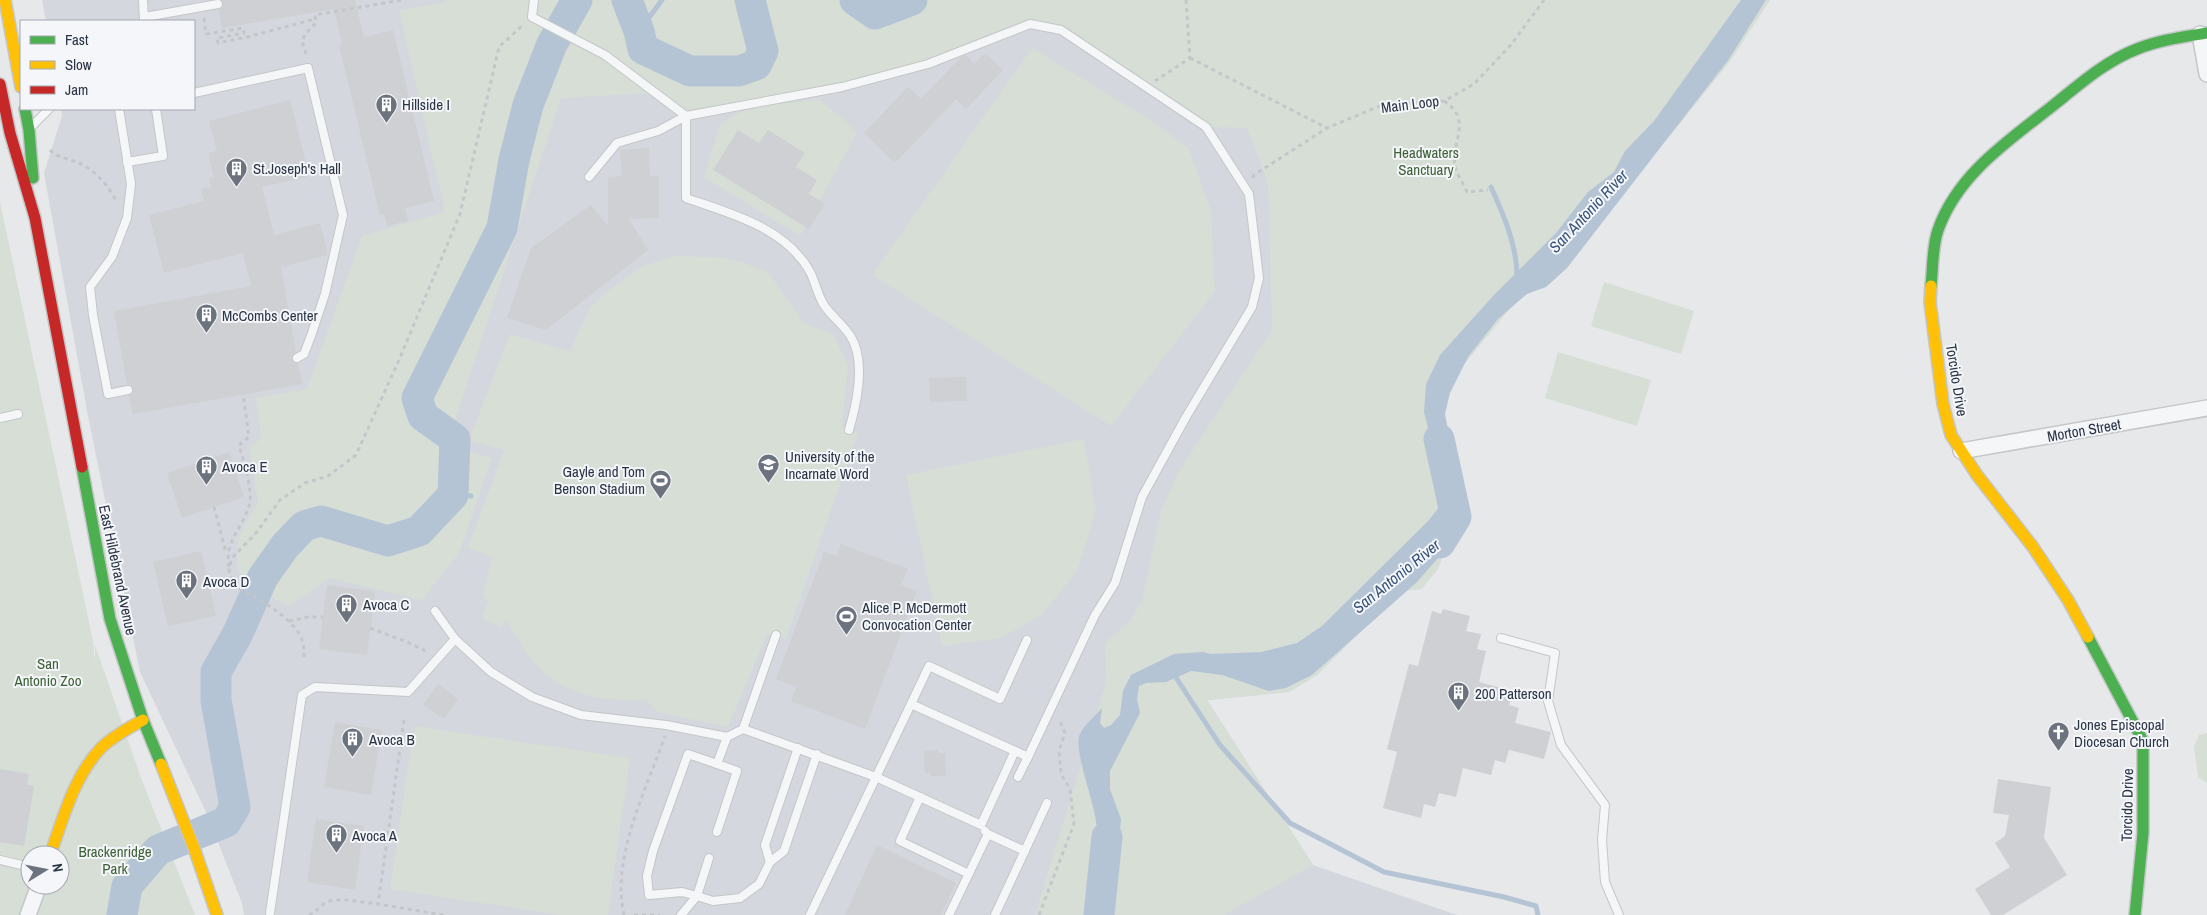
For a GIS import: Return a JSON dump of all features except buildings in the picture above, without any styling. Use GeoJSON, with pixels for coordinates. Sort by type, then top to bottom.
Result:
{"type":"FeatureCollection","features":[{"type":"Feature","properties":{"kind":"street"},"geometry":{"type":"LineString","coordinates":[[5,0],[20,78]]}},
{"type":"Feature","properties":{"kind":"street"},"geometry":{"type":"LineString","coordinates":[[2204,33],[2207,74]]}},
{"type":"Feature","properties":{"kind":"street","name":"Torcido Drive"},"geometry":{"type":"LineString","coordinates":[[2135,915],[2143,833],[2143,741],[2068,600],[2033,547],[1977,475],[1952,435],[1942,404],[1930,302],[1938,230],[1956,195],[1976,170],[1994,152],[2098,70],[2136,49],[2160,41],[2204,33]]}},
{"type":"Feature","properties":{"kind":"street","name":"East Hildebrand Avenue"},"geometry":{"type":"LineString","coordinates":[[0,84],[10,132],[35,218],[110,619],[142,720],[194,848],[217,915]]}},
{"type":"Feature","properties":{"kind":"street","name":"East Hildebrand Avenue"},"geometry":{"type":"LineString","coordinates":[[25,110],[29,130],[35,218]]}},
{"type":"Feature","properties":{"kind":"street","name":"Morton Street"},"geometry":{"type":"LineString","coordinates":[[1961,451],[2207,408]]}},
{"type":"Feature","properties":{"kind":"street"},"geometry":{"type":"LineString","coordinates":[[54,845],[69,802],[94,756],[116,735],[142,720]]}},
{"type":"Feature","properties":{"kind":"street"},"geometry":{"type":"LineString","coordinates":[[28,915],[35,895]]}},
{"type":"Feature","properties":{"kind":"lane"},"geometry":{"type":"LineString","coordinates":[[143,0],[144,19],[218,4]]}},
{"type":"Feature","properties":{"kind":"lane"},"geometry":{"type":"LineString","coordinates":[[534,0],[532,17],[605,54],[686,116]]}},
{"type":"Feature","properties":{"kind":"lane"},"geometry":{"type":"LineString","coordinates":[[589,177],[616,143],[658,131],[686,116],[842,88],[928,64],[1030,24],[1061,30],[1206,128],[1249,194],[1259,278],[1252,307],[1186,417],[1142,497],[1115,583],[1095,615],[1018,777]]}},
{"type":"Feature","properties":{"kind":"lane"},"geometry":{"type":"LineString","coordinates":[[195,93],[308,68],[343,215],[312,336],[304,354],[297,358]]}},
{"type":"Feature","properties":{"kind":"lane"},"geometry":{"type":"LineString","coordinates":[[29,130],[48,110]]}},
{"type":"Feature","properties":{"kind":"lane"},"geometry":{"type":"LineString","coordinates":[[119,110],[131,184],[127,218],[112,257],[90,287],[93,315],[108,394],[128,390]]}},
{"type":"Feature","properties":{"kind":"lane"},"geometry":{"type":"LineString","coordinates":[[127,162],[164,156],[156,110]]}},
{"type":"Feature","properties":{"kind":"lane"},"geometry":{"type":"LineString","coordinates":[[686,116],[686,198],[758,224],[790,248],[808,269],[823,304],[851,337],[859,364],[854,413],[849,430]]}},
{"type":"Feature","properties":{"kind":"lane"},"geometry":{"type":"LineString","coordinates":[[0,418],[18,414]]}},
{"type":"Feature","properties":{"kind":"lane"},"geometry":{"type":"LineString","coordinates":[[435,611],[455,639],[491,672],[532,697],[581,715],[666,725],[727,737],[743,729],[776,636]]}},
{"type":"Feature","properties":{"kind":"lane"},"geometry":{"type":"LineString","coordinates":[[1501,638],[1555,653],[1548,701],[1561,745],[1605,805],[1602,840],[1605,882],[1619,915]]}},
{"type":"Feature","properties":{"kind":"lane"},"geometry":{"type":"LineString","coordinates":[[270,913],[302,695],[315,687],[408,692],[455,639]]}},
{"type":"Feature","properties":{"kind":"lane"},"geometry":{"type":"LineString","coordinates":[[810,915],[929,666],[1000,699],[1027,640]]}},
{"type":"Feature","properties":{"kind":"lane"},"geometry":{"type":"LineString","coordinates":[[911,704],[1028,757]]}},
{"type":"Feature","properties":{"kind":"lane"},"geometry":{"type":"LineString","coordinates":[[743,729],[817,754],[876,777],[981,825],[988,834],[1025,851]]}},
{"type":"Feature","properties":{"kind":"lane"},"geometry":{"type":"LineString","coordinates":[[717,764],[727,737]]}},
{"type":"Feature","properties":{"kind":"lane"},"geometry":{"type":"LineString","coordinates":[[770,862],[765,845],[798,748]]}},
{"type":"Feature","properties":{"kind":"lane"},"geometry":{"type":"LineString","coordinates":[[981,825],[1015,751]]}},
{"type":"Feature","properties":{"kind":"lane"},"geometry":{"type":"LineString","coordinates":[[717,832],[737,771],[688,754],[653,851],[647,876],[649,895],[682,892],[713,901],[740,898],[759,884],[770,862],[784,851],[817,754]]}},
{"type":"Feature","properties":{"kind":"lane"},"geometry":{"type":"LineString","coordinates":[[920,797],[900,841],[969,874]]}},
{"type":"Feature","properties":{"kind":"lane"},"geometry":{"type":"LineString","coordinates":[[995,915],[1047,803]]}},
{"type":"Feature","properties":{"kind":"lane"},"geometry":{"type":"LineString","coordinates":[[950,915],[988,834]]}},
{"type":"Feature","properties":{"kind":"lane"},"geometry":{"type":"LineString","coordinates":[[681,915],[696,896],[709,858]]}},
{"type":"Feature","properties":{"kind":"lane"},"geometry":{"type":"LineString","coordinates":[[0,860],[20,865]]}},
{"type":"Feature","properties":{"kind":"path"},"geometry":{"type":"LineString","coordinates":[[306,54],[302,41],[306,33],[316,23],[315,16],[402,0]]}},
{"type":"Feature","properties":{"kind":"path"},"geometry":{"type":"LineString","coordinates":[[1186,0],[1190,58]]}},
{"type":"Feature","properties":{"kind":"path","name":"Main Loop"},"geometry":{"type":"LineString","coordinates":[[1249,194],[1254,175],[1327,128],[1382,105],[1444,101],[1474,84],[1510,46],[1544,0]]}},
{"type":"Feature","properties":{"kind":"path"},"geometry":{"type":"LineString","coordinates":[[204,17],[206,34],[243,28],[244,33],[217,38],[218,42],[247,37],[316,19]]}},
{"type":"Feature","properties":{"kind":"path"},"geometry":{"type":"LineString","coordinates":[[229,570],[232,558],[236,552],[256,533],[280,500],[305,483],[328,476],[356,455],[399,360],[460,214],[498,47],[532,17]]}},
{"type":"Feature","properties":{"kind":"path"},"geometry":{"type":"LineString","coordinates":[[1150,90],[1156,78],[1190,58]]}},
{"type":"Feature","properties":{"kind":"path"},"geometry":{"type":"LineString","coordinates":[[1190,58],[1327,128]]}},
{"type":"Feature","properties":{"kind":"path"},"geometry":{"type":"LineString","coordinates":[[1444,101],[1453,107],[1461,126],[1456,145],[1456,169],[1468,192],[1488,190]]}},
{"type":"Feature","properties":{"kind":"path"},"geometry":{"type":"LineString","coordinates":[[47,146],[53,153],[76,161],[100,177],[111,190],[127,218]]}},
{"type":"Feature","properties":{"kind":"path"},"geometry":{"type":"LineString","coordinates":[[226,554],[250,502],[246,471],[239,445],[249,437],[242,394]]}},
{"type":"Feature","properties":{"kind":"path"},"geometry":{"type":"LineString","coordinates":[[214,507],[233,586]]}},
{"type":"Feature","properties":{"kind":"path"},"geometry":{"type":"LineString","coordinates":[[208,584],[224,583],[233,586],[277,612],[296,629],[303,644],[304,658]]}},
{"type":"Feature","properties":{"kind":"path"},"geometry":{"type":"LineString","coordinates":[[288,621],[308,617],[323,617]]}},
{"type":"Feature","properties":{"kind":"path"},"geometry":{"type":"LineString","coordinates":[[370,628],[407,642],[427,652],[436,660]]}},
{"type":"Feature","properties":{"kind":"path"},"geometry":{"type":"LineString","coordinates":[[1040,915],[1074,824],[1070,789],[1061,774],[1059,751],[1065,732],[1052,705]]}},
{"type":"Feature","properties":{"kind":"path"},"geometry":{"type":"LineString","coordinates":[[378,904],[404,720]]}},
{"type":"Feature","properties":{"kind":"path"},"geometry":{"type":"LineString","coordinates":[[624,915],[620,886],[623,863],[628,842],[666,734],[666,725]]}},
{"type":"Feature","properties":{"kind":"path"},"geometry":{"type":"LineString","coordinates":[[309,915],[317,912],[324,903],[332,900],[378,904],[443,915]]}},
{"type":"Feature","properties":{"kind":"path"},"geometry":{"type":"LineString","coordinates":[[634,915],[660,915]]}},
{"type":"Feature","properties":{"kind":"shaded area","name":"University of the Incarnate Word"},"geometry":{"type":"Polygon","coordinates":[[[42,0],[1770,0],[1730,61],[1672,133],[1525,290],[1452,379],[1429,421],[1427,451],[1446,516],[1438,569],[1421,589],[1401,591],[1317,675],[1289,692],[1207,700],[1313,865],[1457,915],[244,915],[242,903],[206,812],[140,672],[88,416],[44,173],[62,116],[61,110],[195,110],[195,20],[46,20],[42,0]]]}},
{"type":"Feature","properties":{"kind":"green space","name":"Headwaters Sanctuary"},"geometry":{"type":"Polygon","coordinates":[[[446,0],[1770,0],[1730,61],[1672,133],[1525,290],[1452,379],[1429,421],[1427,451],[1446,516],[1449,540],[1438,569],[1421,589],[1401,591],[1317,675],[1289,692],[1207,700],[1313,865],[1224,915],[1035,915],[1106,682],[1105,643],[1131,620],[1142,601],[1161,511],[1179,471],[1272,330],[1267,180],[1247,128],[1206,127],[1061,30],[1030,24],[928,64],[842,87],[686,116],[653,93],[561,98],[447,445],[492,458],[459,553],[422,600],[329,578],[289,606],[258,591],[237,570],[238,539],[258,501],[249,449],[261,438],[256,398],[307,389],[362,236],[445,212],[399,10],[446,2],[446,0]]]}},
{"type":"Feature","properties":{"kind":"green space"},"geometry":{"type":"Polygon","coordinates":[[[1032,48],[1157,124],[1189,149],[1211,211],[1215,291],[1111,426],[872,275],[1032,48]]]}},
{"type":"Feature","properties":{"kind":"green space"},"geometry":{"type":"Polygon","coordinates":[[[818,99],[840,116],[857,133],[800,236],[704,177],[719,127],[727,119],[750,109],[818,99]]]}},
{"type":"Feature","properties":{"kind":"green space","name":"San Antonio Zoo"},"geometry":{"type":"Polygon","coordinates":[[[0,202],[93,641],[95,662],[95,645],[141,778],[195,915],[0,915],[0,202]]]}},
{"type":"Feature","properties":{"kind":"green space","name":"Gayle and Tom Benson Stadium"},"geometry":{"type":"Polygon","coordinates":[[[675,256],[718,257],[742,262],[768,272],[804,323],[834,335],[848,366],[842,427],[858,433],[786,639],[767,634],[728,727],[658,712],[645,700],[613,699],[582,694],[555,681],[531,659],[505,620],[502,627],[482,619],[488,601],[483,596],[492,557],[468,548],[504,450],[469,440],[510,334],[570,351],[589,309],[604,294],[643,266],[675,256]]]}},
{"type":"Feature","properties":{"kind":"green space"},"geometry":{"type":"Polygon","coordinates":[[[1604,282],[1694,311],[1681,354],[1591,326],[1604,282]]]}},
{"type":"Feature","properties":{"kind":"green space"},"geometry":{"type":"Polygon","coordinates":[[[1558,352],[1651,380],[1637,426],[1545,398],[1558,352]]]}},
{"type":"Feature","properties":{"kind":"green space"},"geometry":{"type":"Polygon","coordinates":[[[1084,439],[1096,511],[1077,572],[1041,615],[1001,638],[942,646],[906,475],[1084,439]]]}},
{"type":"Feature","properties":{"kind":"green space"},"geometry":{"type":"Polygon","coordinates":[[[414,726],[630,758],[608,915],[560,915],[390,889],[414,726]]]}},
{"type":"Feature","properties":{"kind":"green space"},"geometry":{"type":"Polygon","coordinates":[[[2207,733],[2207,783],[2198,777],[2194,747],[2199,735],[2207,733]]]}},
{"type":"Feature","properties":{"kind":"water"},"geometry":{"type":"Polygon","coordinates":[[[1741,0],[1766,0],[1729,59],[1567,268],[1546,287],[1527,294],[1498,319],[1468,357],[1450,393],[1445,414],[1460,492],[1440,474],[1424,412],[1426,384],[1440,355],[1493,296],[1556,233],[1588,192],[1614,172],[1625,151],[1654,121],[1741,0]]]}},
{"type":"Feature","properties":{"kind":"water"},"geometry":{"type":"Polygon","coordinates":[[[1445,500],[1467,516],[1468,524],[1417,582],[1312,675],[1286,688],[1269,691],[1222,675],[1191,671],[1166,682],[1146,683],[1139,686],[1137,699],[1140,713],[1110,771],[1110,789],[1121,819],[1116,880],[1106,915],[1090,915],[1105,884],[1098,872],[1091,869],[1097,832],[1096,822],[1078,742],[1080,734],[1087,724],[1102,708],[1100,723],[1104,728],[1111,725],[1120,715],[1123,691],[1131,675],[1174,654],[1261,652],[1297,643],[1322,626],[1428,521],[1445,500]]]}},
{"type":"Feature","properties":{"kind":"waterway"},"geometry":{"type":"LineString","coordinates":[[122,915],[127,886],[158,850],[226,822],[235,807],[216,700],[216,672],[237,635],[263,577],[285,546],[304,526],[321,521],[388,541],[419,531],[453,495],[455,439],[423,416],[417,398],[502,228],[514,160],[528,105],[552,44],[577,0]]}},
{"type":"Feature","properties":{"kind":"waterway"},"geometry":{"type":"LineString","coordinates":[[627,0],[639,31],[643,49],[690,71],[739,71],[756,65],[763,51],[750,0]]}},
{"type":"Feature","properties":{"kind":"waterway"},"geometry":{"type":"LineString","coordinates":[[639,31],[662,0]]}},
{"type":"Feature","properties":{"kind":"waterway"},"geometry":{"type":"LineString","coordinates":[[855,0],[875,14],[912,0]]}},
{"type":"Feature","properties":{"kind":"waterway"},"geometry":{"type":"LineString","coordinates":[[1491,187],[1512,242],[1517,277]]}},
{"type":"Feature","properties":{"kind":"waterway","name":"San Antonio River"},"geometry":{"type":"LineString","coordinates":[[1439,439],[1456,517],[1440,543]]}},
{"type":"Feature","properties":{"kind":"waterway"},"geometry":{"type":"LineString","coordinates":[[453,495],[471,496]]}},
{"type":"Feature","properties":{"kind":"waterway"},"geometry":{"type":"LineString","coordinates":[[1173,673],[1220,745],[1290,823],[1384,872],[1504,897],[1536,906],[1538,915]]}},
{"type":"Feature","properties":{"kind":"waterway","name":"San Antonio River"},"geometry":{"type":"LineString","coordinates":[[1099,915],[1107,837]]}},
{"type":"Feature","properties":{"kind":"traffic: fast"},"geometry":{"type":"LineString","coordinates":[[1931,286],[1936,237],[1947,210],[1972,174],[2004,144],[2104,66],[2126,54],[2154,43],[2207,33]]}},
{"type":"Feature","properties":{"kind":"traffic: fast"},"geometry":{"type":"LineString","coordinates":[[25,110],[29,130],[33,178]]}},
{"type":"Feature","properties":{"kind":"traffic: fast"},"geometry":{"type":"LineString","coordinates":[[82,467],[110,619],[143,720],[161,764]]}},
{"type":"Feature","properties":{"kind":"traffic: fast"},"geometry":{"type":"LineString","coordinates":[[2088,637],[2143,741],[2143,833],[2135,915]]}},
{"type":"Feature","properties":{"kind":"traffic: slow"},"geometry":{"type":"LineString","coordinates":[[5,0],[20,82]]}},
{"type":"Feature","properties":{"kind":"traffic: slow"},"geometry":{"type":"LineString","coordinates":[[1931,286],[1930,302],[1943,404],[1951,435],[1977,475],[2033,547],[2068,600],[2088,637]]}},
{"type":"Feature","properties":{"kind":"traffic: slow"},"geometry":{"type":"LineString","coordinates":[[54,845],[70,798],[83,771],[101,748],[121,732],[143,720]]}},
{"type":"Feature","properties":{"kind":"traffic: slow"},"geometry":{"type":"LineString","coordinates":[[161,764],[194,848],[217,915]]}},
{"type":"Feature","properties":{"kind":"traffic: jam"},"geometry":{"type":"LineString","coordinates":[[0,84],[10,133],[35,218],[82,467]]}},
{"type":"Feature","properties":{"kind":"place","name":"Hillside I"},"geometry":{"type":"Point","coordinates":[386,123]}},
{"type":"Feature","properties":{"kind":"place","name":"St.Joseph's Hall"},"geometry":{"type":"Point","coordinates":[237,187]}},
{"type":"Feature","properties":{"kind":"place","name":"McCombs Center"},"geometry":{"type":"Point","coordinates":[206,334]}},
{"type":"Feature","properties":{"kind":"place","name":"University of the Incarnate Word"},"geometry":{"type":"Point","coordinates":[769,484]}},
{"type":"Feature","properties":{"kind":"place","name":"Avoca E"},"geometry":{"type":"Point","coordinates":[206,485]}},
{"type":"Feature","properties":{"kind":"place","name":"Gayle and Tom Benson Stadium"},"geometry":{"type":"Point","coordinates":[661,499]}},
{"type":"Feature","properties":{"kind":"place","name":"Avoca D"},"geometry":{"type":"Point","coordinates":[187,600]}},
{"type":"Feature","properties":{"kind":"place","name":"Avoca C"},"geometry":{"type":"Point","coordinates":[347,623]}},
{"type":"Feature","properties":{"kind":"place","name":"Alice P. McDermott Convocation Center"},"geometry":{"type":"Point","coordinates":[846,635]}},
{"type":"Feature","properties":{"kind":"place","name":"200 Patterson"},"geometry":{"type":"Point","coordinates":[1459,712]}},
{"type":"Feature","properties":{"kind":"place","name":"Jones Episcopal Diocesan Church"},"geometry":{"type":"Point","coordinates":[2058,752]}},
{"type":"Feature","properties":{"kind":"place","name":"Avoca B"},"geometry":{"type":"Point","coordinates":[353,758]}},
{"type":"Feature","properties":{"kind":"place","name":"Avoca A"},"geometry":{"type":"Point","coordinates":[336,854]}},
{"type":"Feature","properties":{"kind":"park label","name":"Brackenridge Park"},"geometry":{"type":"Point","coordinates":[115,860]}}]}
